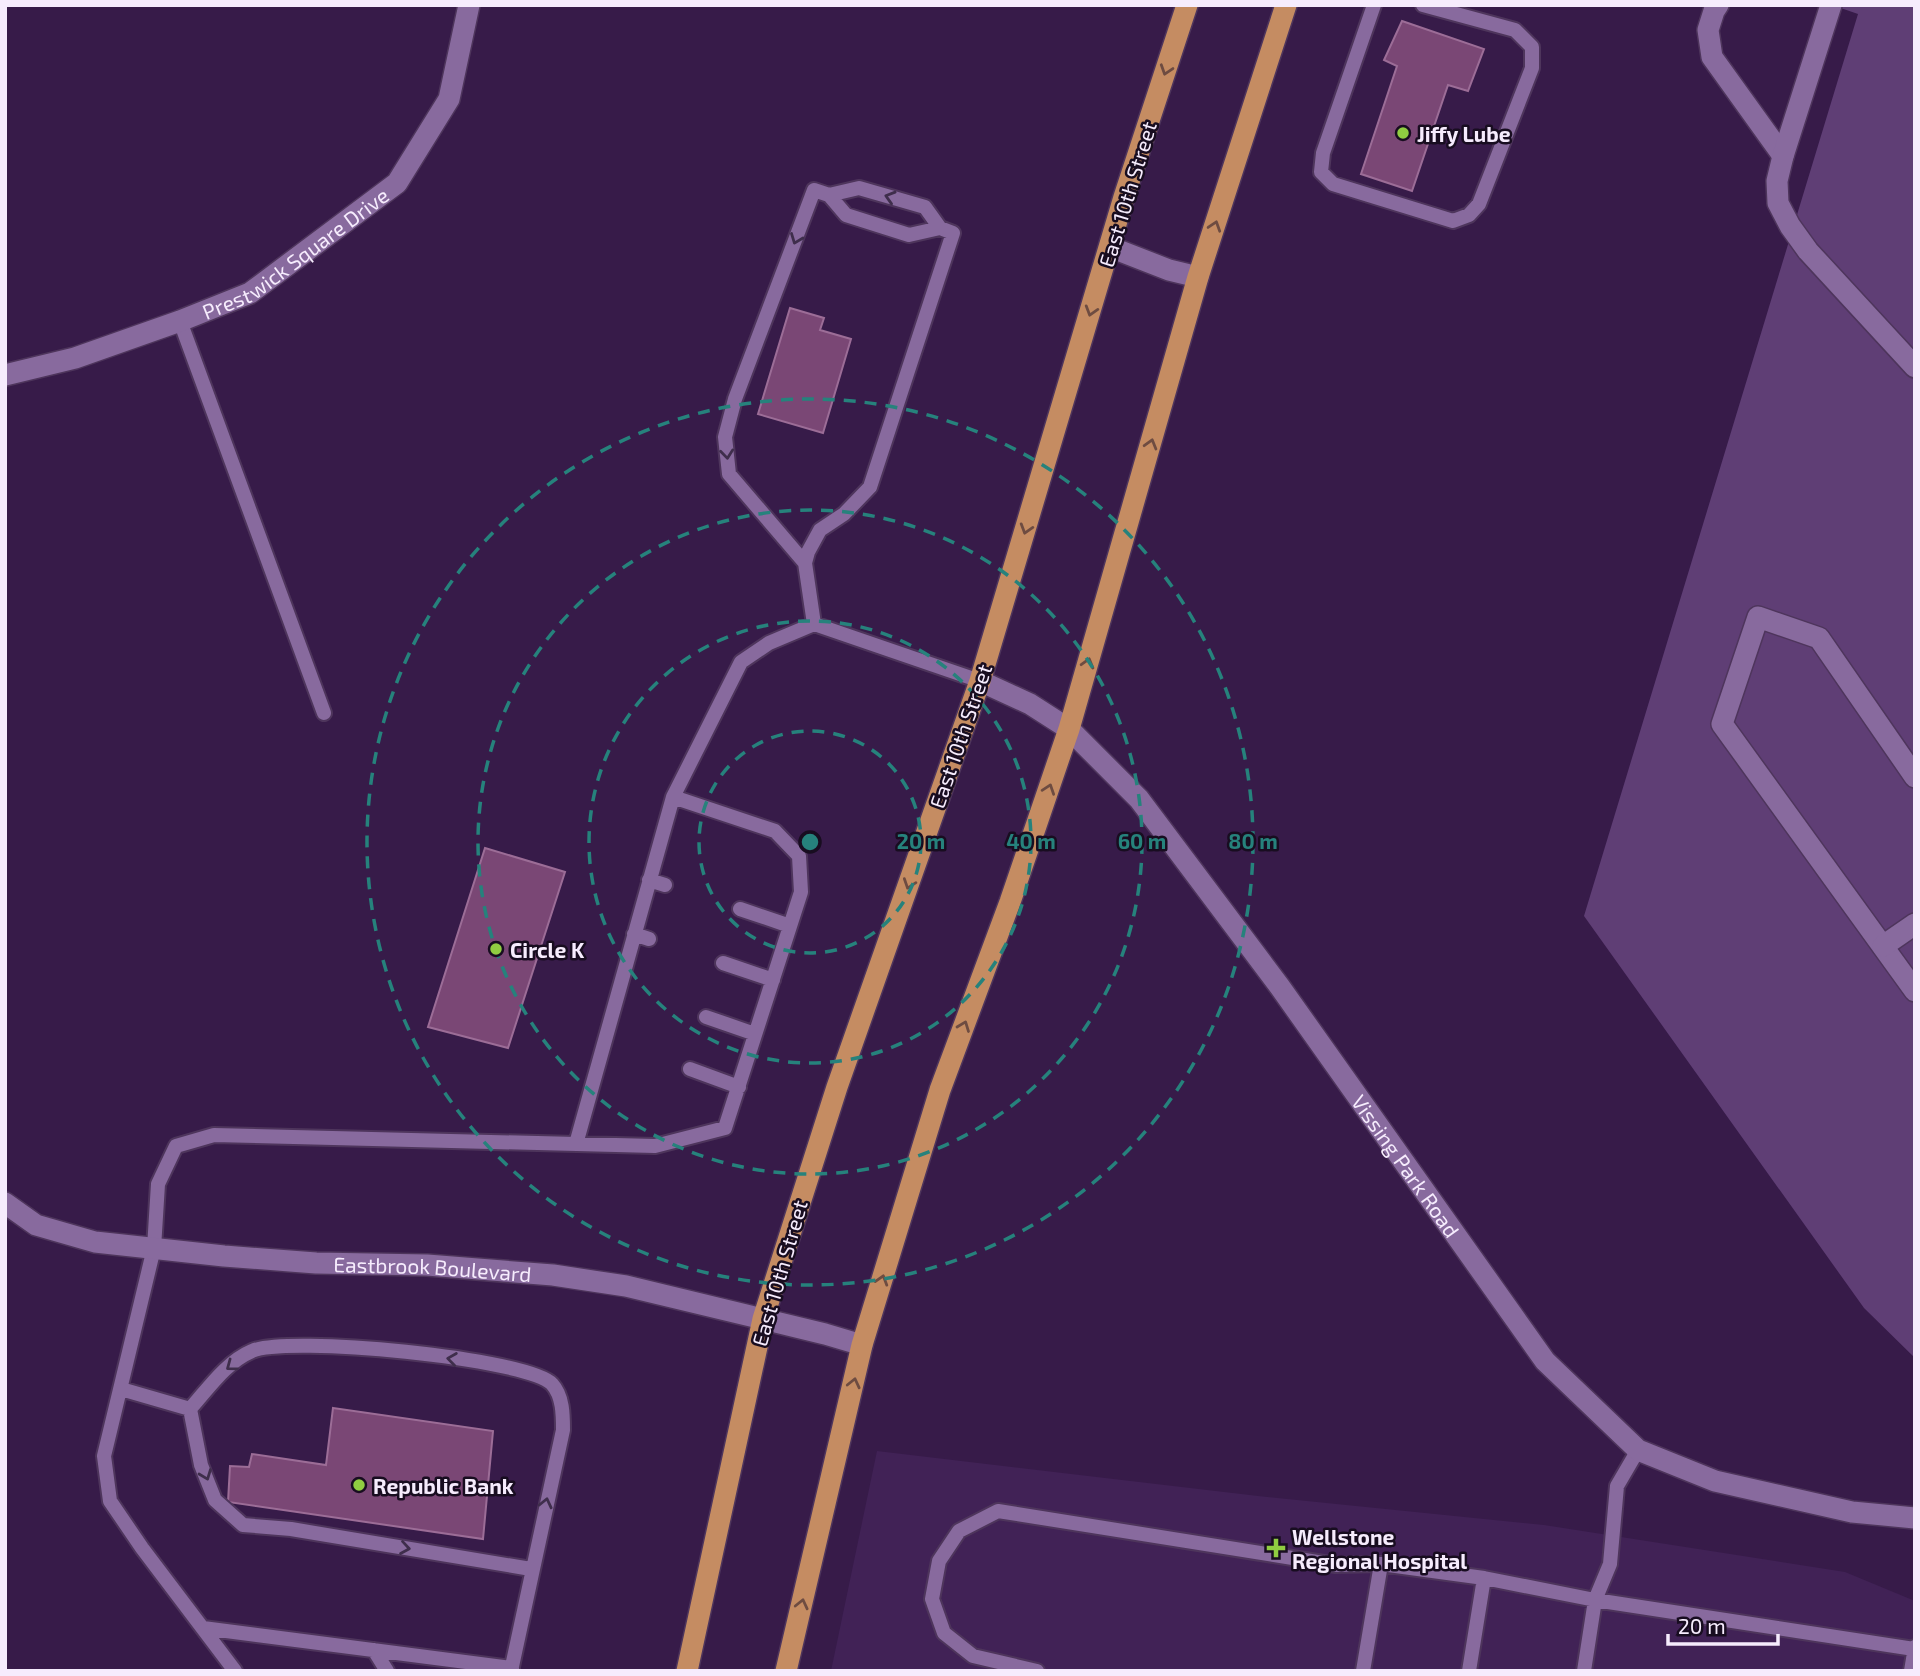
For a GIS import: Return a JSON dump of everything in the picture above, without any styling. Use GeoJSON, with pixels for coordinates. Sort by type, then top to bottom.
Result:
{"type":"FeatureCollection","features":[{"type":"Feature","properties":{"kind":"main road","name":"East 10th Street"},"geometry":{"type":"LineString","coordinates":[[687,1671],[763,1320],[837,1087],[980,681],[1110,247],[1187,5]]}},
{"type":"Feature","properties":{"kind":"main road"},"geometry":{"type":"LineString","coordinates":[[786,1671],[862,1345],[940,1090],[1010,902],[1069,729],[1198,277],[1286,5]]}},
{"type":"Feature","properties":{"kind":"street","name":"Prestwick Square Drive"},"geometry":{"type":"LineString","coordinates":[[5,375],[75,358],[250,293],[397,183],[449,99],[469,5]]}},
{"type":"Feature","properties":{"kind":"street"},"geometry":{"type":"LineString","coordinates":[[1718,5],[1708,30],[1712,57],[1783,156]]}},
{"type":"Feature","properties":{"kind":"street"},"geometry":{"type":"LineString","coordinates":[[1831,5],[1783,156],[1777,181],[1778,203],[1808,251],[1915,367]]}},
{"type":"Feature","properties":{"kind":"street"},"geometry":{"type":"LineString","coordinates":[[1110,247],[1169,270],[1198,277]]}},
{"type":"Feature","properties":{"kind":"street"},"geometry":{"type":"LineString","coordinates":[[1915,776],[1819,638],[1758,617],[1722,724],[1915,991]]}},
{"type":"Feature","properties":{"kind":"street","name":"Vissing Park Road"},"geometry":{"type":"LineString","coordinates":[[980,681],[1030,704],[1069,729],[1139,799],[1280,987],[1545,1361],[1638,1450],[1715,1481],[1852,1512],[1915,1518]]}},
{"type":"Feature","properties":{"kind":"street"},"geometry":{"type":"LineString","coordinates":[[1884,946],[1915,924]]}},
{"type":"Feature","properties":{"kind":"street","name":"Eastbrook Boulevard"},"geometry":{"type":"LineString","coordinates":[[5,1203],[36,1226],[95,1242],[316,1263],[427,1265],[553,1275],[626,1286],[862,1345]]}},
{"type":"Feature","properties":{"kind":"lane"},"geometry":{"type":"LineString","coordinates":[[1374,5],[1323,153],[1321,172],[1334,184],[1453,221],[1469,215],[1479,204],[1532,68],[1532,47],[1515,30],[1423,5]]}},
{"type":"Feature","properties":{"kind":"lane"},"geometry":{"type":"LineString","coordinates":[[829,195],[859,188],[925,207],[946,231]]}},
{"type":"Feature","properties":{"kind":"lane"},"geometry":{"type":"LineString","coordinates":[[805,563],[729,474],[725,437],[735,399],[814,190],[829,195],[846,215],[909,236],[946,231]]}},
{"type":"Feature","properties":{"kind":"lane"},"geometry":{"type":"LineString","coordinates":[[814,624],[805,563],[808,552],[820,530],[844,514],[870,487],[946,231]]}},
{"type":"Feature","properties":{"kind":"lane"},"geometry":{"type":"LineString","coordinates":[[180,321],[324,713]]}},
{"type":"Feature","properties":{"kind":"lane"},"geometry":{"type":"LineString","coordinates":[[576,1144],[611,1044],[626,990],[634,934],[673,797],[741,662],[769,643],[814,624],[980,681]]}},
{"type":"Feature","properties":{"kind":"lane"},"geometry":{"type":"LineString","coordinates":[[235,1671],[110,1501],[104,1456],[154,1248],[158,1184],[176,1146],[214,1135],[655,1146],[725,1128],[801,892],[799,856],[775,831],[673,797]]}},
{"type":"Feature","properties":{"kind":"lane"},"geometry":{"type":"LineString","coordinates":[[649,880],[665,885]]}},
{"type":"Feature","properties":{"kind":"lane"},"geometry":{"type":"LineString","coordinates":[[740,909],[790,926]]}},
{"type":"Feature","properties":{"kind":"lane"},"geometry":{"type":"LineString","coordinates":[[634,934],[649,939]]}},
{"type":"Feature","properties":{"kind":"lane"},"geometry":{"type":"LineString","coordinates":[[723,963],[773,980]]}},
{"type":"Feature","properties":{"kind":"lane"},"geometry":{"type":"LineString","coordinates":[[706,1017],[755,1034]]}},
{"type":"Feature","properties":{"kind":"lane"},"geometry":{"type":"LineString","coordinates":[[690,1069],[739,1087]]}},
{"type":"Feature","properties":{"kind":"lane"},"geometry":{"type":"LineString","coordinates":[[190,1409],[223,1372],[252,1351],[276,1345],[355,1346],[489,1364],[533,1373],[552,1384],[563,1407],[563,1430],[511,1669],[203,1628]]}},
{"type":"Feature","properties":{"kind":"lane"},"geometry":{"type":"LineString","coordinates":[[121,1390],[190,1409]]}},
{"type":"Feature","properties":{"kind":"lane"},"geometry":{"type":"LineString","coordinates":[[190,1409],[201,1465],[215,1500],[243,1525],[291,1530],[531,1569]]}},
{"type":"Feature","properties":{"kind":"lane"},"geometry":{"type":"LineString","coordinates":[[1584,1671],[1595,1600],[1610,1564],[1617,1486],[1638,1450]]}},
{"type":"Feature","properties":{"kind":"lane"},"geometry":{"type":"LineString","coordinates":[[1037,1671],[972,1656],[944,1633],[932,1599],[939,1561],[960,1531],[998,1511],[1336,1565],[1381,1564],[1484,1578],[1595,1600],[1915,1648],[1911,1671]]}},
{"type":"Feature","properties":{"kind":"lane"},"geometry":{"type":"LineString","coordinates":[[1363,1671],[1381,1564]]}},
{"type":"Feature","properties":{"kind":"lane"},"geometry":{"type":"LineString","coordinates":[[1469,1671],[1484,1578]]}},
{"type":"Feature","properties":{"kind":"lane"},"geometry":{"type":"LineString","coordinates":[[374,1650],[387,1671]]}},
{"type":"Feature","properties":{"kind":"shaded area"},"geometry":{"type":"Polygon","coordinates":[[[1832,5],[1915,5],[1915,1358],[1864,1308],[1584,916],[1858,14],[1832,5]]]}},
{"type":"Feature","properties":{"kind":"shaded area","name":"Wellstone Regional Hospital"},"geometry":{"type":"Polygon","coordinates":[[[877,1451],[1258,1496],[1544,1525],[1845,1572],[1915,1601],[1915,1671],[831,1671],[877,1451]]]}},
{"type":"Feature","properties":{"kind":"building","name":"Jiffy Lube"},"geometry":{"type":"Polygon","coordinates":[[[1402,21],[1484,49],[1468,91],[1448,85],[1412,191],[1361,174],[1397,66],[1384,60],[1402,21]]]}},
{"type":"Feature","properties":{"kind":"building"},"geometry":{"type":"Polygon","coordinates":[[[790,308],[824,318],[820,330],[851,339],[823,433],[758,414],[790,308]]]}},
{"type":"Feature","properties":{"kind":"building","name":"Circle K"},"geometry":{"type":"Polygon","coordinates":[[[485,848],[565,872],[508,1048],[428,1027],[485,848]]]}},
{"type":"Feature","properties":{"kind":"building","name":"Republic Bank"},"geometry":{"type":"Polygon","coordinates":[[[333,1408],[493,1431],[483,1539],[228,1502],[230,1466],[249,1467],[252,1454],[326,1465],[333,1408]]]}},
{"type":"Feature","properties":{"kind":"place","name":"Jiffy Lube"},"geometry":{"type":"Point","coordinates":[1403,133]}},
{"type":"Feature","properties":{"kind":"place","name":"Circle K"},"geometry":{"type":"Point","coordinates":[496,949]}},
{"type":"Feature","properties":{"kind":"place","name":"Republic Bank"},"geometry":{"type":"Point","coordinates":[359,1485]}},
{"type":"Feature","properties":{"kind":"place","name":"Wellstone Regional Hospital"},"geometry":{"type":"Point","coordinates":[1276,1548]}}]}
